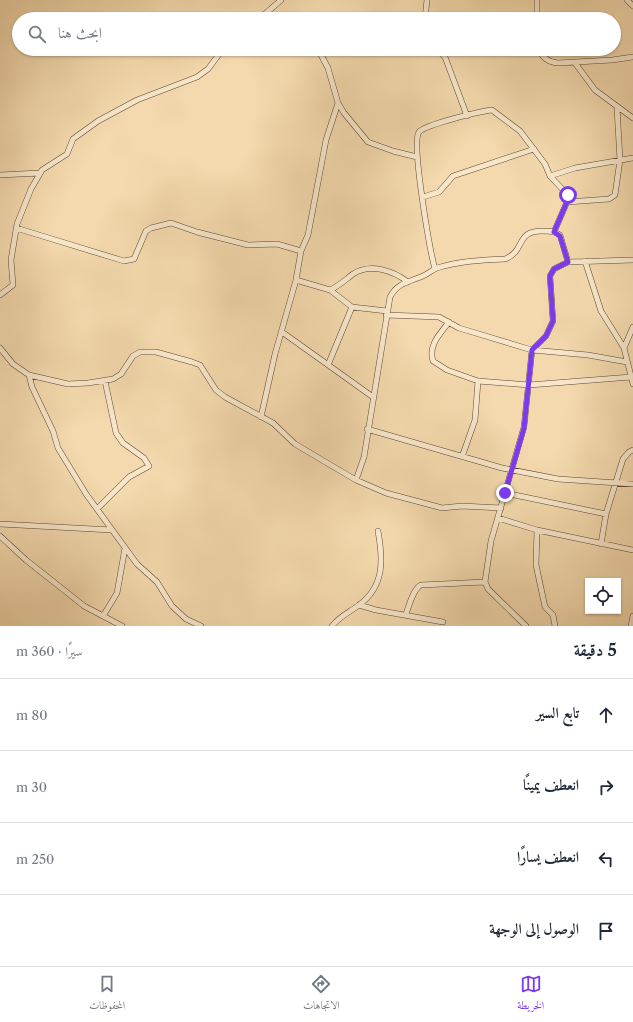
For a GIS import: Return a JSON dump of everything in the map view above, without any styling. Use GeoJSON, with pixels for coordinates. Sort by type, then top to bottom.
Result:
{"type":"FeatureCollection","features":[{"type":"Feature","properties":{"kind":"street"},"geometry":{"type":"LineString","coordinates":[[268,12],[281,0]]}},
{"type":"Feature","properties":{"kind":"street"},"geometry":{"type":"LineString","coordinates":[[426,12],[427,0]]}},
{"type":"Feature","properties":{"kind":"street"},"geometry":{"type":"LineString","coordinates":[[536,0],[537,12]]}},
{"type":"Feature","properties":{"kind":"street"},"geometry":{"type":"LineString","coordinates":[[627,0],[633,6]]}},
{"type":"Feature","properties":{"kind":"street"},"geometry":{"type":"LineString","coordinates":[[0,295],[13,285],[11,260],[16,228],[31,188],[40,173],[67,154],[74,139],[81,132],[137,100],[196,77],[208,69],[218,56]]}},
{"type":"Feature","properties":{"kind":"street"},"geometry":{"type":"LineString","coordinates":[[322,56],[328,68],[338,103],[344,113],[368,142],[417,157]]}},
{"type":"Feature","properties":{"kind":"street"},"geometry":{"type":"LineString","coordinates":[[444,56],[466,116]]}},
{"type":"Feature","properties":{"kind":"street"},"geometry":{"type":"LineString","coordinates":[[542,56],[551,62],[575,63],[633,57]]}},
{"type":"Feature","properties":{"kind":"street"},"geometry":{"type":"LineString","coordinates":[[575,63],[595,90],[617,108],[633,118]]}},
{"type":"Feature","properties":{"kind":"street"},"geometry":{"type":"LineString","coordinates":[[261,417],[296,280],[300,251],[308,235],[326,140],[338,103]]}},
{"type":"Feature","properties":{"kind":"street"},"geometry":{"type":"LineString","coordinates":[[567,202],[613,198],[615,195],[620,160],[617,108]]}},
{"type":"Feature","properties":{"kind":"street"},"geometry":{"type":"LineString","coordinates":[[435,268],[417,157],[418,134],[420,130],[440,122],[492,110],[520,131],[545,164],[550,176],[568,195],[567,202],[554,232]]}},
{"type":"Feature","properties":{"kind":"street"},"geometry":{"type":"LineString","coordinates":[[423,197],[438,192],[453,176],[534,148]]}},
{"type":"Feature","properties":{"kind":"street"},"geometry":{"type":"LineString","coordinates":[[550,176],[575,168],[633,158]]}},
{"type":"Feature","properties":{"kind":"street"},"geometry":{"type":"LineString","coordinates":[[0,175],[40,173]]}},
{"type":"Feature","properties":{"kind":"street"},"geometry":{"type":"LineString","coordinates":[[16,228],[124,261],[134,259],[146,231],[151,228],[171,223],[197,232],[248,245],[276,244],[300,251]]}},
{"type":"Feature","properties":{"kind":"street"},"geometry":{"type":"LineString","coordinates":[[356,480],[364,456],[367,429],[387,313],[390,297],[394,290],[435,268],[465,261],[505,259],[515,253],[527,233],[532,231],[554,232],[560,236],[568,262]]}},
{"type":"Feature","properties":{"kind":"street"},"geometry":{"type":"LineString","coordinates":[[526,626],[488,589],[485,582],[492,540],[524,428],[532,350],[546,336],[553,321],[552,272],[568,262],[633,260]]}},
{"type":"Feature","properties":{"kind":"street"},"geometry":{"type":"LineString","coordinates":[[585,261],[601,311],[624,348],[626,362],[633,384]]}},
{"type":"Feature","properties":{"kind":"street"},"geometry":{"type":"LineString","coordinates":[[330,290],[338,287],[352,275],[365,268],[378,268],[399,276],[408,282]]}},
{"type":"Feature","properties":{"kind":"street"},"geometry":{"type":"LineString","coordinates":[[296,280],[330,290],[352,307],[387,313],[435,316],[459,328],[532,350],[588,355],[626,362]]}},
{"type":"Feature","properties":{"kind":"street"},"geometry":{"type":"LineString","coordinates":[[328,365],[352,307]]}},
{"type":"Feature","properties":{"kind":"street"},"geometry":{"type":"LineString","coordinates":[[449,322],[433,345],[431,356],[433,361],[447,370],[478,381],[529,385],[631,377]]}},
{"type":"Feature","properties":{"kind":"street"},"geometry":{"type":"LineString","coordinates":[[624,348],[633,327]]}},
{"type":"Feature","properties":{"kind":"street"},"geometry":{"type":"LineString","coordinates":[[282,332],[372,398]]}},
{"type":"Feature","properties":{"kind":"street"},"geometry":{"type":"LineString","coordinates":[[0,348],[13,364],[29,375],[68,384],[105,381],[121,374],[134,356],[140,352],[156,352],[200,364],[216,390],[242,408],[261,417],[286,434],[295,444],[356,480],[386,494],[442,508],[462,506],[501,508]]}},
{"type":"Feature","properties":{"kind":"street"},"geometry":{"type":"LineString","coordinates":[[29,375],[32,387],[53,431],[58,448],[97,509],[137,564],[157,582],[180,614],[186,619],[201,626]]}},
{"type":"Feature","properties":{"kind":"street"},"geometry":{"type":"LineString","coordinates":[[97,509],[129,477],[149,466],[144,458],[122,443],[116,432],[105,381]]}},
{"type":"Feature","properties":{"kind":"street"},"geometry":{"type":"LineString","coordinates":[[462,457],[475,420],[478,381]]}},
{"type":"Feature","properties":{"kind":"street"},"geometry":{"type":"LineString","coordinates":[[367,429],[512,470],[558,479],[633,484]]}},
{"type":"Feature","properties":{"kind":"street"},"geometry":{"type":"LineString","coordinates":[[601,544],[606,514],[616,483],[626,455],[633,450]]}},
{"type":"Feature","properties":{"kind":"street"},"geometry":{"type":"LineString","coordinates":[[505,493],[606,514]]}},
{"type":"Feature","properties":{"kind":"street"},"geometry":{"type":"LineString","coordinates":[[498,518],[537,530],[633,550]]}},
{"type":"Feature","properties":{"kind":"street"},"geometry":{"type":"LineString","coordinates":[[0,524],[112,530]]}},
{"type":"Feature","properties":{"kind":"street"},"geometry":{"type":"LineString","coordinates":[[537,530],[536,565],[545,607],[553,615],[555,626]]}},
{"type":"Feature","properties":{"kind":"street"},"geometry":{"type":"LineString","coordinates":[[332,626],[338,619],[366,599],[377,585],[382,557],[378,531]]}},
{"type":"Feature","properties":{"kind":"street"},"geometry":{"type":"LineString","coordinates":[[0,536],[26,560],[84,606],[122,626]]}},
{"type":"Feature","properties":{"kind":"street"},"geometry":{"type":"LineString","coordinates":[[103,616],[118,593],[125,548]]}},
{"type":"Feature","properties":{"kind":"street"},"geometry":{"type":"LineString","coordinates":[[406,614],[415,591],[421,585],[485,582]]}},
{"type":"Feature","properties":{"kind":"street"},"geometry":{"type":"LineString","coordinates":[[359,605],[376,610],[406,614],[443,622]]}},
{"type":"Feature","properties":{"kind":"street"},"geometry":{"type":"LineString","coordinates":[[631,626],[633,616]]}},
{"type":"Feature","properties":{"kind":"route"},"geometry":{"type":"LineString","coordinates":[[505,493],[524,428],[532,350],[546,336],[553,321],[550,276],[554,269],[568,262],[560,236],[554,232],[567,202],[568,195]]}}]}
